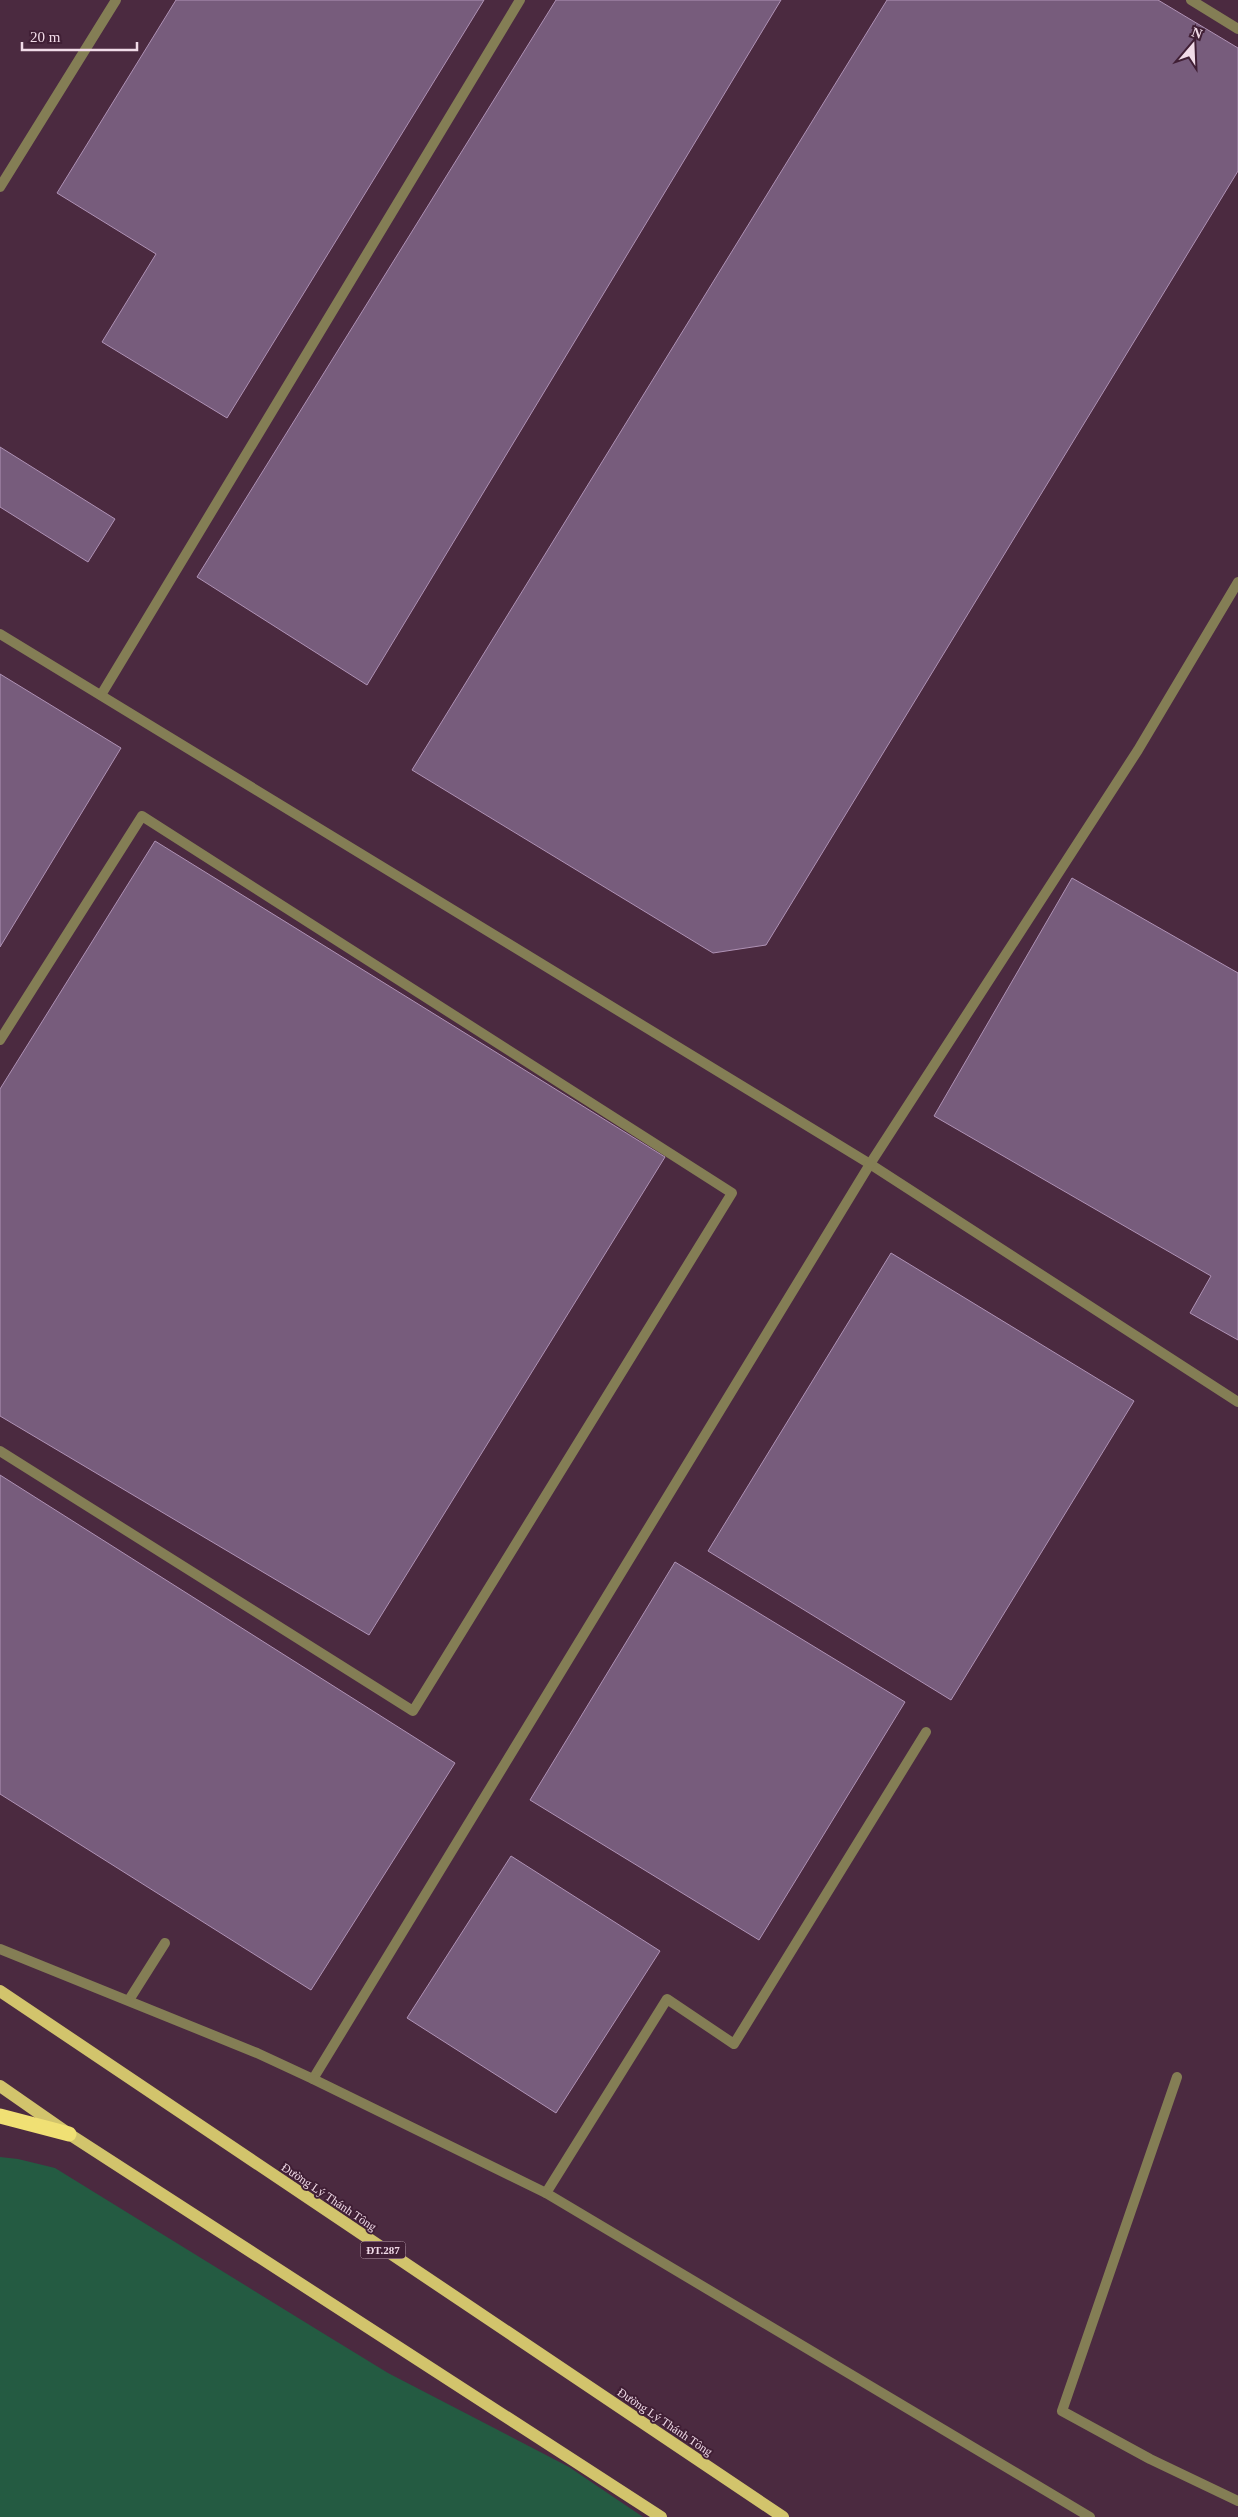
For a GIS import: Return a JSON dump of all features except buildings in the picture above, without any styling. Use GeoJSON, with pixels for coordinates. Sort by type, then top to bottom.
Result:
{"type":"FeatureCollection","features":[{"type":"Feature","properties":{"kind":"highway"},"geometry":{"type":"LineString","coordinates":[[0,2116],[69,2134]]}},
{"type":"Feature","properties":{"kind":"main road","name":"Đường Lý Thánh Tông"},"geometry":{"type":"LineString","coordinates":[[0,1991],[783,2517]]}},
{"type":"Feature","properties":{"kind":"main road"},"geometry":{"type":"LineString","coordinates":[[0,2086],[69,2134],[661,2517]]}},
{"type":"Feature","properties":{"kind":"street"},"geometry":{"type":"LineString","coordinates":[[0,187],[116,0]]}},
{"type":"Feature","properties":{"kind":"street"},"geometry":{"type":"LineString","coordinates":[[101,695],[520,0]]}},
{"type":"Feature","properties":{"kind":"street"},"geometry":{"type":"LineString","coordinates":[[1191,0],[1238,29]]}},
{"type":"Feature","properties":{"kind":"street"},"geometry":{"type":"LineString","coordinates":[[313,2079],[870,1164],[1138,750],[1238,582]]}},
{"type":"Feature","properties":{"kind":"street"},"geometry":{"type":"LineString","coordinates":[[0,634],[870,1164],[1238,1402]]}},
{"type":"Feature","properties":{"kind":"street"},"geometry":{"type":"LineString","coordinates":[[0,1040],[142,816],[732,1193],[413,1710],[0,1451]]}},
{"type":"Feature","properties":{"kind":"street"},"geometry":{"type":"LineString","coordinates":[[546,2193],[667,1999],[734,2044],[926,1732]]}},
{"type":"Feature","properties":{"kind":"street"},"geometry":{"type":"LineString","coordinates":[[129,2000],[166,1942]]}},
{"type":"Feature","properties":{"kind":"street"},"geometry":{"type":"LineString","coordinates":[[0,1949],[257,2053],[546,2193],[1090,2517]]}},
{"type":"Feature","properties":{"kind":"street"},"geometry":{"type":"LineString","coordinates":[[1177,2077],[1062,2411],[1150,2459],[1238,2501]]}},
{"type":"Feature","properties":{"kind":"green space"},"geometry":{"type":"Polygon","coordinates":[[[0,2157],[18,2159],[55,2168],[388,2373],[569,2467],[643,2517],[0,2517],[0,2157]]]}}]}
